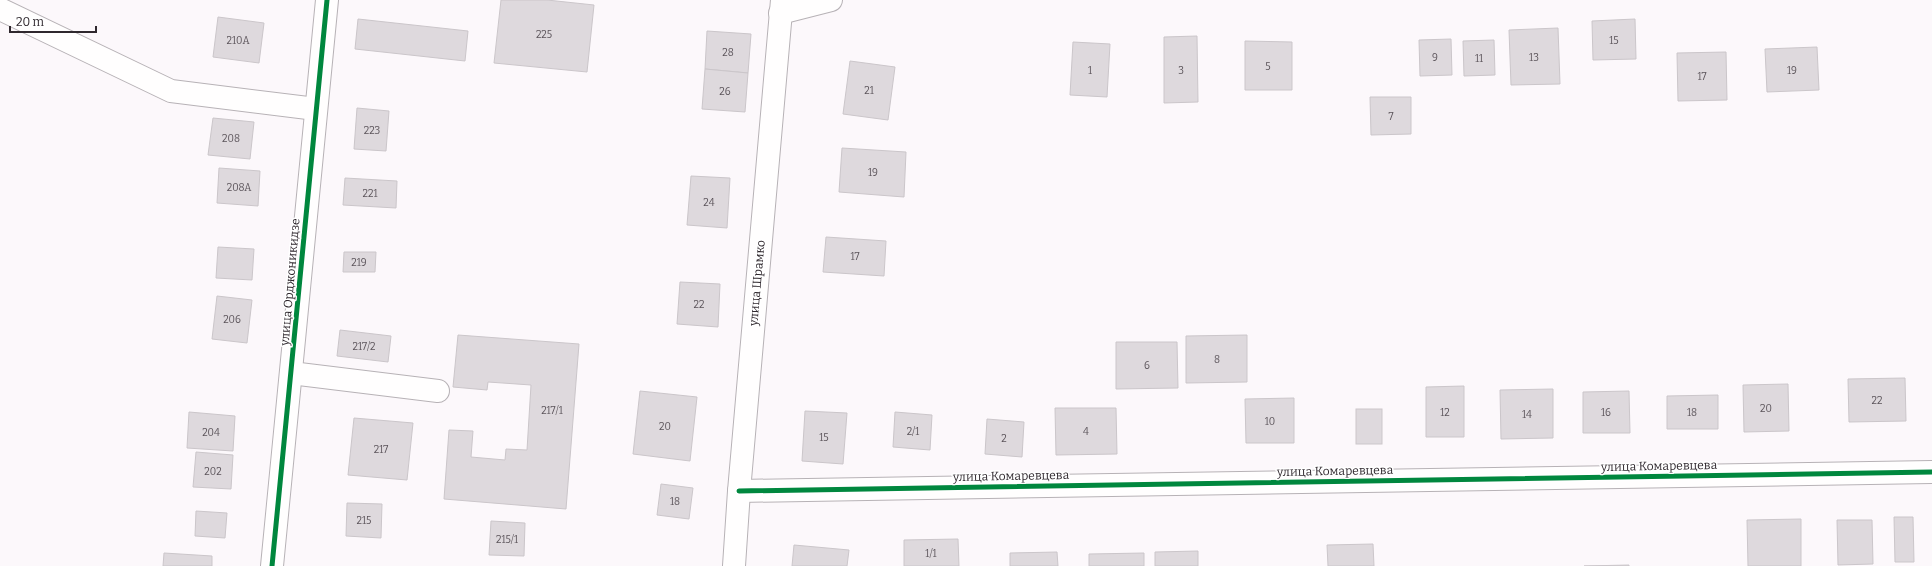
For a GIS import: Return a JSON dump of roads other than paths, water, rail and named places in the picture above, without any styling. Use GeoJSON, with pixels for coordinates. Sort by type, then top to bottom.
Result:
{"type":"FeatureCollection","features":[{"type":"Feature","properties":{"kind":"street","name":"улица Орджоникидзе"},"geometry":{"type":"LineString","coordinates":[[272,566],[327,0]]}},
{"type":"Feature","properties":{"kind":"street"},"geometry":{"type":"LineString","coordinates":[[781,6],[831,0]]}},
{"type":"Feature","properties":{"kind":"street","name":"улица Шрамко"},"geometry":{"type":"LineString","coordinates":[[734,566],[739,491],[781,6]]}},
{"type":"Feature","properties":{"kind":"street"},"geometry":{"type":"LineString","coordinates":[[0,9],[171,91],[316,109]]}},
{"type":"Feature","properties":{"kind":"street"},"geometry":{"type":"LineString","coordinates":[[291,373],[438,392]]}},
{"type":"Feature","properties":{"kind":"street","name":"улица Комаревцева"},"geometry":{"type":"LineString","coordinates":[[739,491],[1932,472]]}}]}
